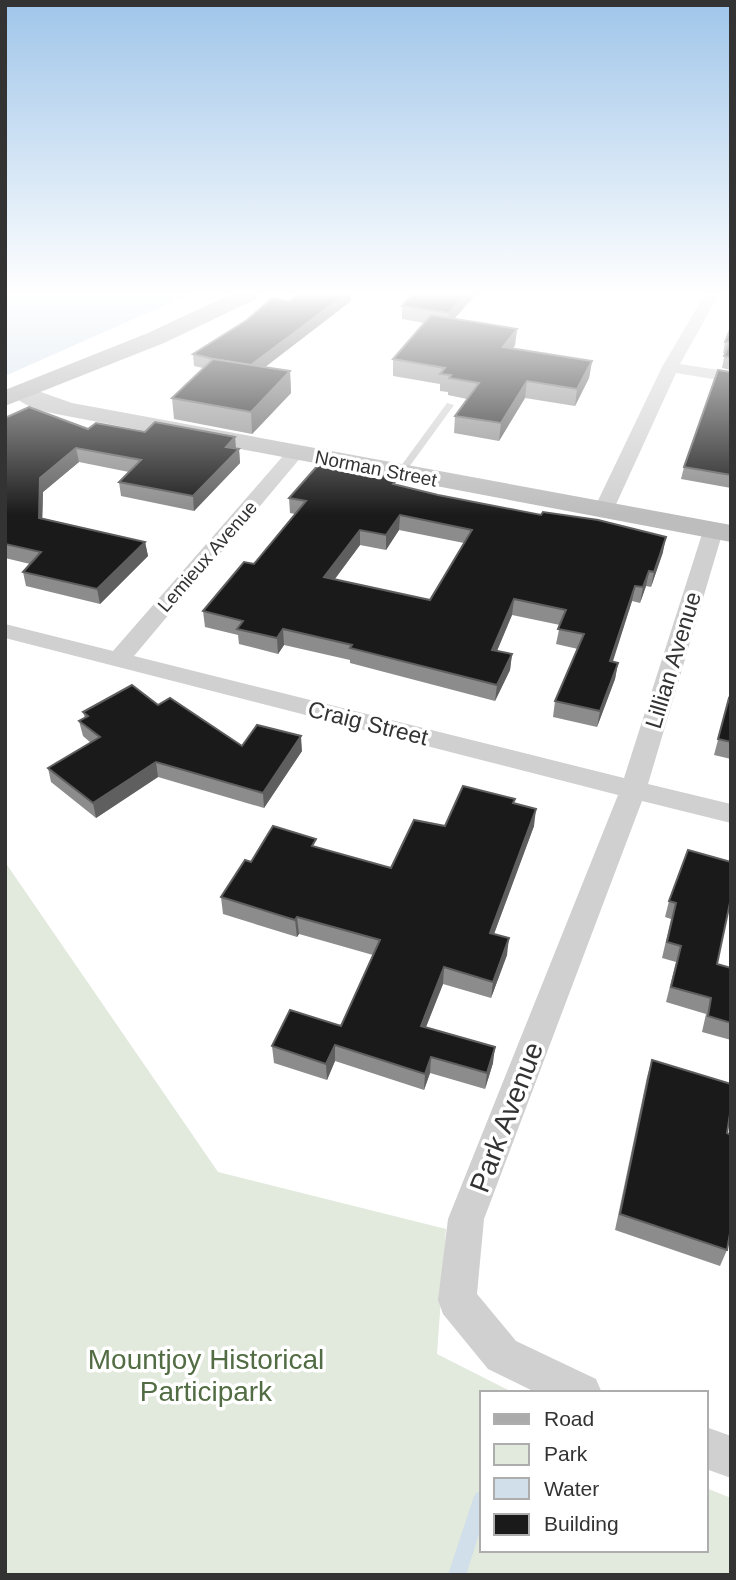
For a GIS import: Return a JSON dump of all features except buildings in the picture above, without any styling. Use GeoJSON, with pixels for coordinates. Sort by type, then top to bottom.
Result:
{"type":"FeatureCollection","features":[{"type":"Feature","properties":{"kind":"main road"},"geometry":{"type":"LineString","coordinates":[[14,396],[83,368]]}},
{"type":"Feature","properties":{"kind":"street"},"geometry":{"type":"LineString","coordinates":[[603,511],[670,368]]}},
{"type":"Feature","properties":{"kind":"street"},"geometry":{"type":"LineString","coordinates":[[674,368],[731,377]]}},
{"type":"Feature","properties":{"kind":"street","name":"Norman Street"},"geometry":{"type":"LineString","coordinates":[[14,396],[722,533]]}},
{"type":"Feature","properties":{"kind":"street","name":"Lemieux Avenue"},"geometry":{"type":"LineString","coordinates":[[118,660],[296,452]]}},
{"type":"Feature","properties":{"kind":"street","name":"Lillian Avenue"},"geometry":{"type":"LineString","coordinates":[[633,790],[722,533]]}},
{"type":"Feature","properties":{"kind":"street","name":"Craig Street"},"geometry":{"type":"LineString","coordinates":[[5,631],[731,814]]}},
{"type":"Feature","properties":{"kind":"street","name":"Park Avenue"},"geometry":{"type":"LineString","coordinates":[[578,1391],[502,1355],[457,1300],[466,1219],[633,790]]}},
{"type":"Feature","properties":{"kind":"street"},"geometry":{"type":"LineString","coordinates":[[708,1449],[731,1457]]}},
{"type":"Feature","properties":{"kind":"lane"},"geometry":{"type":"LineString","coordinates":[[401,472],[450,405]]}},
{"type":"Feature","properties":{"kind":"green space","name":"Mountjoy Historical Participark"},"geometry":{"type":"Polygon","coordinates":[[[5,862],[218,1172],[446,1229],[437,1354],[510,1391],[480,1391],[480,1552],[708,1552],[708,1489],[731,1498],[731,1575],[5,1575],[5,862]]]}},
{"type":"Feature","properties":{"kind":"water"},"geometry":{"type":"Polygon","coordinates":[[[5,368],[24,368],[5,376],[5,368]]]}},
{"type":"Feature","properties":{"kind":"waterway"},"geometry":{"type":"LineString","coordinates":[[457,1575],[480,1505]]}}]}
